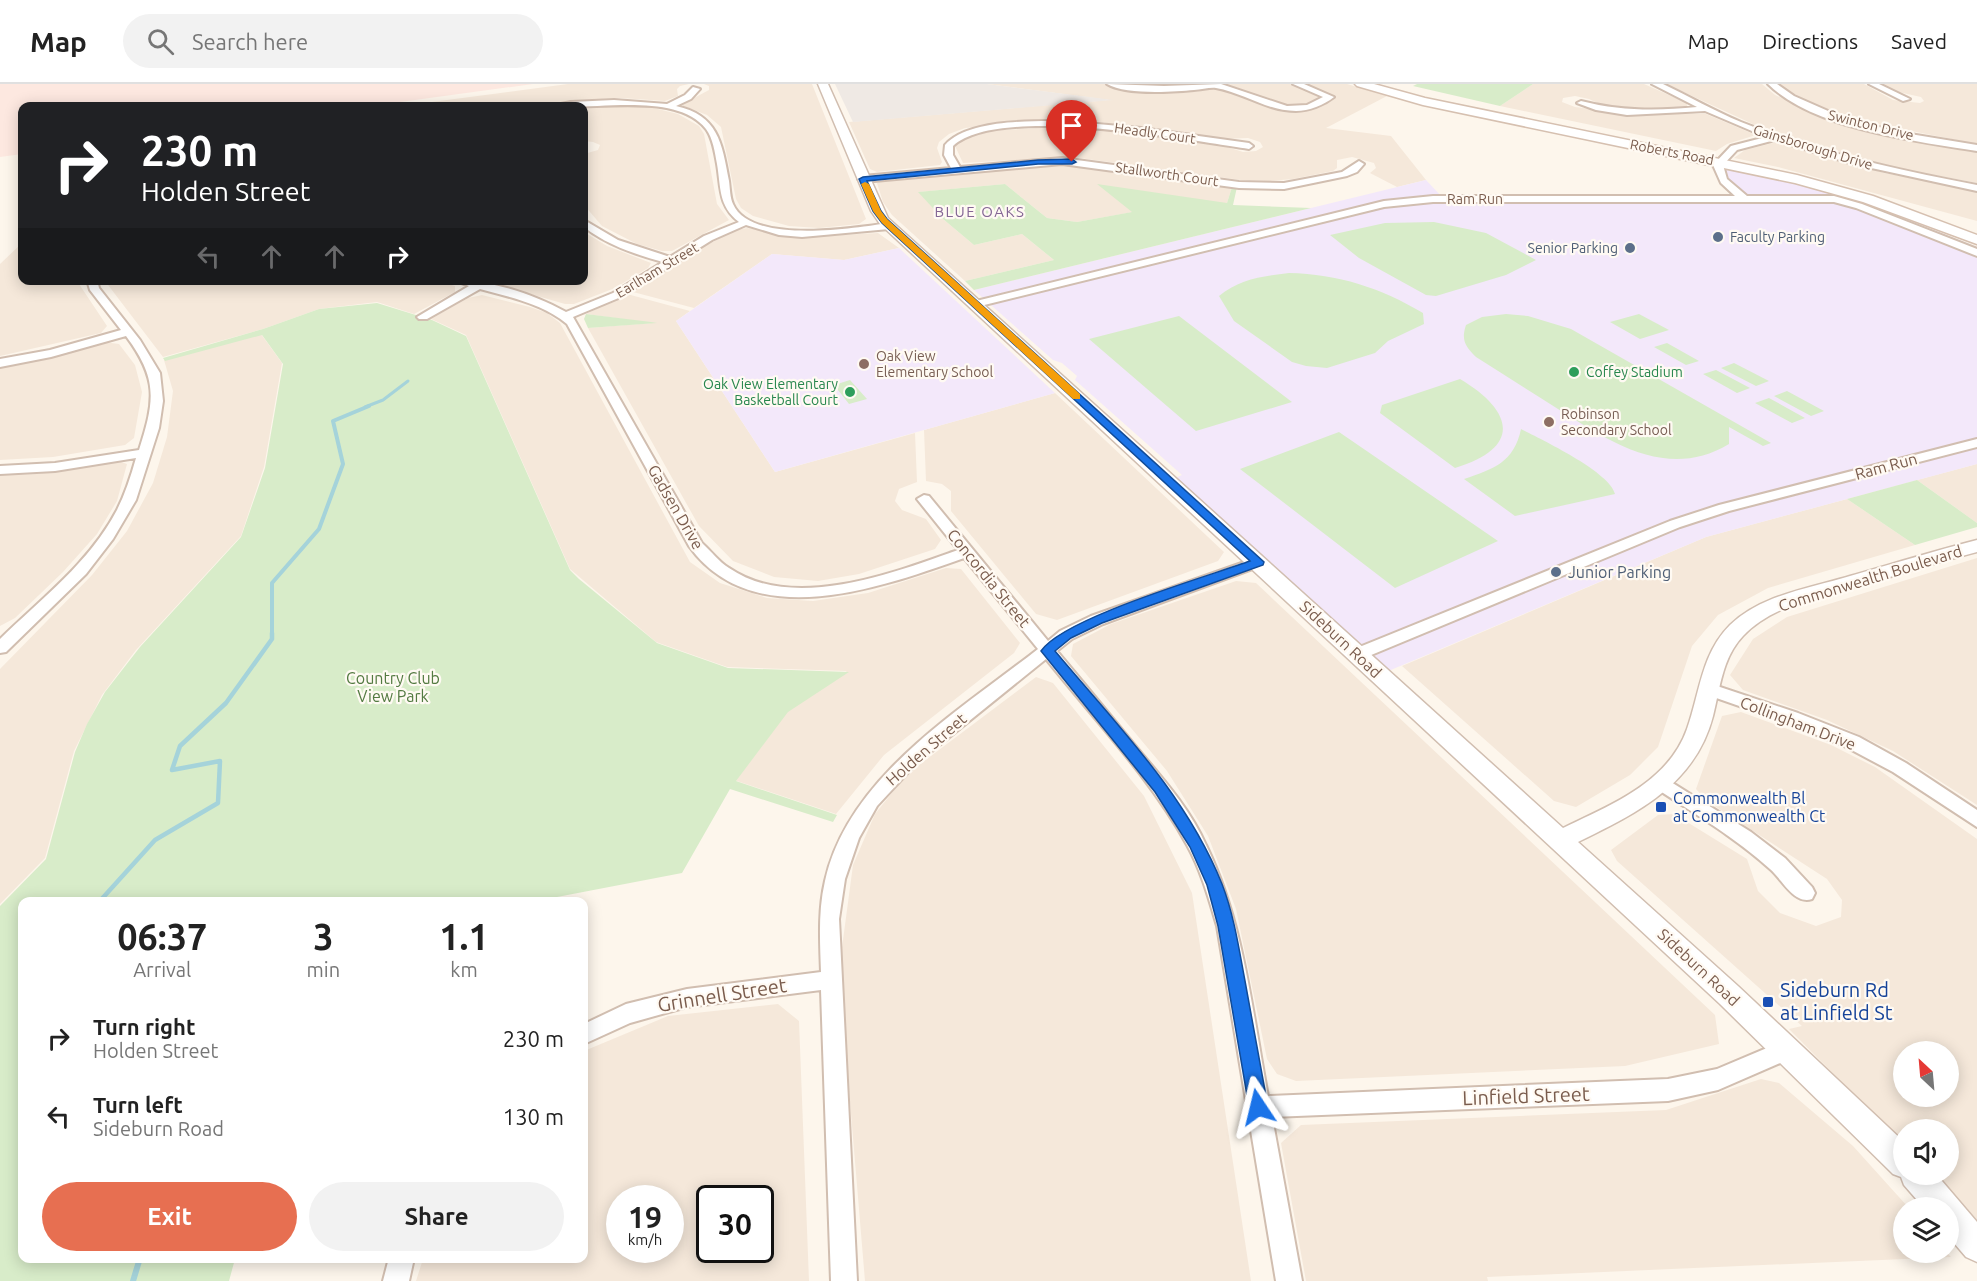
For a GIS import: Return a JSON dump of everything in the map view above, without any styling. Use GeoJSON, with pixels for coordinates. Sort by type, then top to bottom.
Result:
{"type":"FeatureCollection","features":[{"type":"Feature","properties":{"kind":"main road","name":"Roberts Road"},"geometry":{"type":"LineString","coordinates":[[1361,84],[1477,113],[1720,161],[1797,179],[1868,199],[1977,240]]}},
{"type":"Feature","properties":{"kind":"street","name":"Sideburn Road"},"geometry":{"type":"LineString","coordinates":[[823,84],[877,211],[889,226],[1560,840],[1893,1152]]}},
{"type":"Feature","properties":{"kind":"street"},"geometry":{"type":"LineString","coordinates":[[1111,84],[1130,87],[1180,88],[1217,85],[1286,108],[1308,108],[1330,97],[1297,84]]}},
{"type":"Feature","properties":{"kind":"street","name":"Gainsborough Drive"},"geometry":{"type":"LineString","coordinates":[[1656,84],[1705,109],[1776,137],[1870,166],[1977,188]]}},
{"type":"Feature","properties":{"kind":"street","name":"Swinton Drive"},"geometry":{"type":"LineString","coordinates":[[1772,84],[1791,99],[1830,115],[1912,136],[1977,148]]}},
{"type":"Feature","properties":{"kind":"street"},"geometry":{"type":"LineString","coordinates":[[1873,84],[1906,99]]}},
{"type":"Feature","properties":{"kind":"street"},"geometry":{"type":"LineString","coordinates":[[667,106],[688,97],[696,89]]}},
{"type":"Feature","properties":{"kind":"street"},"geometry":{"type":"LineString","coordinates":[[588,104],[622,102],[667,106],[696,117],[710,127],[714,135],[728,205],[746,222],[773,230],[806,234],[889,226]]}},
{"type":"Feature","properties":{"kind":"street"},"geometry":{"type":"LineString","coordinates":[[1581,103],[1600,109],[1629,113],[1705,109]]}},
{"type":"Feature","properties":{"kind":"street","name":"Headly Court"},"geometry":{"type":"LineString","coordinates":[[957,170],[947,152],[949,144],[956,138],[987,129],[1050,124],[1087,124],[1249,146]]}},
{"type":"Feature","properties":{"kind":"street"},"geometry":{"type":"LineString","coordinates":[[1745,199],[1723,181],[1718,173],[1720,161],[1738,147],[1776,137]]}},
{"type":"Feature","properties":{"kind":"street","name":"Stallworth Court"},"geometry":{"type":"LineString","coordinates":[[863,179],[1038,162],[1072,162],[1268,187],[1299,185],[1344,174],[1354,170],[1359,164]]}},
{"type":"Feature","properties":{"kind":"street","name":"Ram Run"},"geometry":{"type":"LineString","coordinates":[[976,304],[1396,202],[1448,198],[1818,199],[1846,202],[1977,253]]}},
{"type":"Feature","properties":{"kind":"street","name":"Earlham Street"},"geometry":{"type":"LineString","coordinates":[[566,316],[617,295],[708,238],[746,222]]}},
{"type":"Feature","properties":{"kind":"street"},"geometry":{"type":"LineString","coordinates":[[588,226],[625,248],[671,261]]}},
{"type":"Feature","properties":{"kind":"street"},"geometry":{"type":"LineString","coordinates":[[0,647],[75,576],[109,535],[130,498],[157,404],[157,386],[149,361],[93,285]]}},
{"type":"Feature","properties":{"kind":"street"},"geometry":{"type":"LineString","coordinates":[[475,285],[542,304],[566,316]]}},
{"type":"Feature","properties":{"kind":"street"},"geometry":{"type":"LineString","coordinates":[[423,317],[478,286]]}},
{"type":"Feature","properties":{"kind":"street","name":"Gadsen Drive"},"geometry":{"type":"LineString","coordinates":[[566,316],[572,322],[696,546],[718,569],[739,580],[765,588],[793,592],[826,592],[872,584],[968,552]]}},
{"type":"Feature","properties":{"kind":"street"},"geometry":{"type":"LineString","coordinates":[[0,363],[51,353],[127,332]]}},
{"type":"Feature","properties":{"kind":"street","name":"Ram Run"},"geometry":{"type":"LineString","coordinates":[[1358,654],[1675,524],[1724,508],[1977,443]]}},
{"type":"Feature","properties":{"kind":"street"},"geometry":{"type":"LineString","coordinates":[[0,470],[55,467],[144,453]]}},
{"type":"Feature","properties":{"kind":"street","name":"Concordia Street"},"geometry":{"type":"LineString","coordinates":[[924,499],[1160,788],[1197,845],[1215,885],[1227,926],[1289,1281]]}},
{"type":"Feature","properties":{"kind":"street","name":"Commonwealth Boulevard"},"geometry":{"type":"LineString","coordinates":[[1560,840],[1643,798],[1663,784],[1676,769],[1698,730],[1713,665],[1723,646],[1738,629],[1763,612],[1787,601],[1977,546]]}},
{"type":"Feature","properties":{"kind":"street","name":"Holden Street"},"geometry":{"type":"LineString","coordinates":[[844,1281],[829,919],[835,879],[850,836],[871,801],[910,759],[1066,635],[1097,620],[1258,562]]}},
{"type":"Feature","properties":{"kind":"street","name":"Collingham Drive"},"geometry":{"type":"LineString","coordinates":[[1708,689],[1812,725],[1870,751],[1930,786],[1977,820]]}},
{"type":"Feature","properties":{"kind":"street"},"geometry":{"type":"LineString","coordinates":[[1663,784],[1744,837],[1778,864],[1805,893]]}},
{"type":"Feature","properties":{"kind":"street","name":"Grinnell Street"},"geometry":{"type":"LineString","coordinates":[[588,1032],[626,1014],[687,998],[830,980]]}},
{"type":"Feature","properties":{"kind":"street","name":"Linfield Street"},"geometry":{"type":"LineString","coordinates":[[1258,1107],[1668,1090],[1718,1079],[1786,1050]]}},
{"type":"Feature","properties":{"kind":"street"},"geometry":{"type":"LineString","coordinates":[[1925,1185],[1935,1197]]}},
{"type":"Feature","properties":{"kind":"street"},"geometry":{"type":"LineString","coordinates":[[1959,1225],[1977,1246]]}},
{"type":"Feature","properties":{"kind":"street"},"geometry":{"type":"LineString","coordinates":[[396,1281],[401,1263]]}},
{"type":"Feature","properties":{"kind":"shaded area"},"geometry":{"type":"Polygon","coordinates":[[[0,84],[533,84],[400,102],[18,102],[18,155],[0,157],[0,84]]]}},
{"type":"Feature","properties":{"kind":"shaded area"},"geometry":{"type":"Polygon","coordinates":[[[568,84],[689,84],[680,86],[677,89],[678,96],[665,101],[621,98],[563,102],[431,102],[568,84]]]}},
{"type":"Feature","properties":{"kind":"shaded area"},"geometry":{"type":"Polygon","coordinates":[[[704,84],[812,84],[866,219],[859,224],[819,228],[789,226],[753,216],[741,208],[736,199],[721,127],[707,115],[681,105],[709,90],[709,86],[704,84]]]}},
{"type":"Feature","properties":{"kind":"shaded area"},"geometry":{"type":"Polygon","coordinates":[[[835,84],[987,84],[1113,100],[853,122],[835,84]]]}},
{"type":"Feature","properties":{"kind":"shaded area"},"geometry":{"type":"Polygon","coordinates":[[[987,84],[1347,84],[1387,96],[1326,128],[1391,136],[1426,180],[1397,187],[1370,173],[1376,168],[1374,163],[1352,157],[1337,160],[1337,168],[1333,171],[1270,181],[1241,180],[1072,157],[963,163],[955,146],[969,136],[989,131],[1070,126],[1221,145],[1243,152],[1256,151],[1263,147],[1260,142],[1248,138],[1222,139],[1093,121],[1060,119],[965,128],[949,134],[939,142],[937,148],[942,162],[940,165],[877,172],[870,169],[849,122],[1109,100],[987,84]]]}},
{"type":"Feature","properties":{"kind":"shaded area"},"geometry":{"type":"Polygon","coordinates":[[[1533,84],[1644,84],[1687,103],[1687,106],[1656,109],[1621,108],[1604,106],[1575,96],[1563,98],[1562,102],[1575,107],[1630,114],[1706,114],[1756,135],[1727,144],[1716,151],[1500,106],[1533,84]]]}},
{"type":"Feature","properties":{"kind":"shaded area"},"geometry":{"type":"Polygon","coordinates":[[[1666,84],[1762,84],[1775,95],[1819,115],[1977,150],[1977,183],[1907,170],[1848,155],[1755,125],[1666,84]]]}},
{"type":"Feature","properties":{"kind":"shaded area"},"geometry":{"type":"Polygon","coordinates":[[[1779,84],[1864,84],[1893,100],[1920,103],[1924,101],[1921,97],[1889,90],[1881,84],[1977,84],[1977,144],[1866,122],[1816,107],[1790,93],[1779,84]]]}},
{"type":"Feature","properties":{"kind":"shaded area"},"geometry":{"type":"Polygon","coordinates":[[[588,105],[646,106],[678,114],[699,126],[704,134],[717,204],[729,220],[672,251],[662,251],[637,244],[602,226],[588,210],[588,153],[598,150],[600,145],[588,141],[588,105]]]}},
{"type":"Feature","properties":{"kind":"shaded area"},"geometry":{"type":"Polygon","coordinates":[[[1782,143],[1884,173],[1977,190],[1977,221],[1778,167],[1734,158],[1745,150],[1782,143]]]}},
{"type":"Feature","properties":{"kind":"shaded area"},"geometry":{"type":"Polygon","coordinates":[[[1067,164],[1232,187],[1227,203],[1133,212],[1077,222],[1047,218],[1005,184],[919,192],[943,219],[974,245],[1022,234],[1054,260],[965,281],[892,215],[883,202],[877,183],[886,179],[1067,164]]]}},
{"type":"Feature","properties":{"kind":"shaded area","name":"Robinson Secondary School"},"geometry":{"type":"Polygon","coordinates":[[[1717,166],[1767,175],[1826,191],[1977,247],[1977,464],[1706,537],[1386,672],[1173,479],[1182,475],[1075,380],[1077,376],[1062,363],[1053,360],[974,290],[1426,180],[1442,197],[1740,198],[1717,166]]]}},
{"type":"Feature","properties":{"kind":"shaded area"},"geometry":{"type":"Polygon","coordinates":[[[747,228],[803,237],[878,233],[899,248],[844,260],[772,254],[694,308],[633,292],[707,245],[736,230],[747,228]]]}},
{"type":"Feature","properties":{"kind":"shaded area"},"geometry":{"type":"Polygon","coordinates":[[[588,234],[607,246],[651,263],[648,268],[615,288],[574,304],[565,304],[499,285],[588,285],[588,234]]]}},
{"type":"Feature","properties":{"kind":"shaded area"},"geometry":{"type":"Polygon","coordinates":[[[18,247],[18,285],[80,285],[107,326],[101,333],[0,356],[0,264],[18,247]]]}},
{"type":"Feature","properties":{"kind":"shaded area","name":"Oak View Elementary School"},"geometry":{"type":"Polygon","coordinates":[[[899,248],[1055,393],[775,472],[676,321],[772,254],[844,260],[899,248]]]}},
{"type":"Feature","properties":{"kind":"shaded area"},"geometry":{"type":"Polygon","coordinates":[[[108,285],[455,286],[455,292],[414,314],[377,302],[319,309],[263,329],[163,357],[108,285]]]}},
{"type":"Feature","properties":{"kind":"shaded area"},"geometry":{"type":"Polygon","coordinates":[[[627,294],[690,311],[676,321],[775,472],[915,433],[917,482],[899,489],[895,501],[902,510],[926,519],[941,540],[935,549],[859,574],[818,581],[774,577],[733,561],[699,526],[588,328],[652,323],[586,314],[627,294]]]}},
{"type":"Feature","properties":{"kind":"shaded area"},"geometry":{"type":"Polygon","coordinates":[[[482,295],[547,313],[560,323],[690,562],[720,583],[767,598],[813,601],[868,593],[946,568],[961,569],[1020,643],[1014,653],[884,755],[836,814],[734,780],[786,711],[847,671],[727,667],[656,642],[570,569],[466,335],[431,319],[468,298],[482,295]]]}},
{"type":"Feature","properties":{"kind":"shaded area"},"geometry":{"type":"Polygon","coordinates":[[[261,334],[282,363],[264,467],[241,536],[136,650],[102,695],[74,751],[45,858],[0,904],[0,669],[92,575],[127,531],[153,483],[167,437],[173,391],[164,360],[261,334]]]}},
{"type":"Feature","properties":{"kind":"shaded area"},"geometry":{"type":"Polygon","coordinates":[[[104,342],[119,344],[135,365],[142,392],[134,438],[125,445],[53,457],[0,460],[0,366],[104,342]]]}},
{"type":"Feature","properties":{"kind":"shaded area"},"geometry":{"type":"Polygon","coordinates":[[[1055,393],[1224,552],[1218,561],[1057,620],[1036,614],[951,511],[951,491],[942,484],[926,481],[924,430],[1055,393]]]}},
{"type":"Feature","properties":{"kind":"shaded area"},"geometry":{"type":"Polygon","coordinates":[[[118,461],[127,464],[117,501],[97,534],[63,572],[15,618],[0,626],[0,475],[36,474],[118,461]]]}},
{"type":"Feature","properties":{"kind":"shaded area"},"geometry":{"type":"Polygon","coordinates":[[[1977,464],[1977,523],[1917,480],[1977,464]]]}},
{"type":"Feature","properties":{"kind":"shaded area"},"geometry":{"type":"Polygon","coordinates":[[[1847,499],[1915,545],[1768,588],[1718,615],[1692,646],[1658,747],[1630,775],[1576,807],[1554,801],[1402,666],[1706,537],[1847,499]]]}},
{"type":"Feature","properties":{"kind":"shaded area"},"geometry":{"type":"Polygon","coordinates":[[[1977,558],[1977,805],[1893,751],[1827,720],[1743,690],[1730,675],[1753,639],[1787,617],[1977,558]]]}},
{"type":"Feature","properties":{"kind":"shaded area"},"geometry":{"type":"Polygon","coordinates":[[[1236,581],[1256,583],[1715,1015],[1719,1044],[1625,1066],[1296,1081],[1277,1074],[1267,1059],[1236,909],[1208,836],[1167,771],[1071,656],[1073,644],[1111,624],[1236,581]]]}},
{"type":"Feature","properties":{"kind":"shaded area"},"geometry":{"type":"Polygon","coordinates":[[[1036,677],[1053,683],[1144,796],[1192,893],[1251,1281],[865,1281],[839,970],[853,865],[875,814],[907,774],[1036,677]]]}},
{"type":"Feature","properties":{"kind":"shaded area"},"geometry":{"type":"Polygon","coordinates":[[[1741,712],[1831,745],[1875,767],[1977,839],[1977,1226],[1959,1205],[1959,1197],[1952,1197],[1942,1185],[1959,1185],[1959,1119],[1893,1119],[1893,1134],[1789,1029],[1802,1026],[1617,861],[1611,850],[1658,815],[1674,814],[1747,859],[1758,891],[1780,913],[1816,926],[1841,917],[1842,900],[1827,879],[1707,801],[1696,789],[1722,716],[1741,712]]]}},
{"type":"Feature","properties":{"kind":"shaded area"},"geometry":{"type":"Polygon","coordinates":[[[778,1004],[799,1021],[809,1281],[416,1281],[422,1263],[588,1263],[588,1049],[668,1016],[778,1004]]]}},
{"type":"Feature","properties":{"kind":"shaded area"},"geometry":{"type":"Polygon","coordinates":[[[1761,1079],[1779,1083],[1853,1146],[1899,1197],[1893,1197],[1893,1260],[1487,1277],[1488,1281],[1306,1281],[1281,1143],[1301,1125],[1666,1110],[1761,1079]]]}},
{"type":"Feature","properties":{"kind":"green space"},"geometry":{"type":"Polygon","coordinates":[[[1417,84],[1533,84],[1500,106],[1413,86],[1417,84]]]}},
{"type":"Feature","properties":{"kind":"green space"},"geometry":{"type":"Polygon","coordinates":[[[1005,184],[1047,218],[1077,222],[1132,212],[1097,184],[1227,203],[1232,187],[1237,187],[1233,205],[1311,208],[974,290],[965,281],[1054,260],[1022,234],[974,245],[943,219],[918,192],[1005,184]]]}},
{"type":"Feature","properties":{"kind":"green space"},"geometry":{"type":"Polygon","coordinates":[[[1434,222],[1486,233],[1536,260],[1506,275],[1436,296],[1426,295],[1359,258],[1330,235],[1385,223],[1434,222]]]}},
{"type":"Feature","properties":{"kind":"green space"},"geometry":{"type":"Polygon","coordinates":[[[1289,273],[1325,276],[1359,284],[1391,296],[1423,313],[1424,324],[1388,341],[1375,353],[1327,368],[1292,362],[1234,321],[1219,296],[1243,282],[1289,273]]]}},
{"type":"Feature","properties":{"kind":"green space","name":"Country Club View Park"},"geometry":{"type":"Polygon","coordinates":[[[377,303],[432,320],[466,336],[570,570],[657,643],[728,668],[849,672],[788,712],[736,781],[837,815],[833,822],[730,789],[682,873],[557,897],[18,897],[18,1263],[234,1263],[229,1281],[0,1281],[0,906],[46,859],[75,752],[105,692],[140,647],[241,537],[265,468],[283,364],[262,335],[165,361],[163,358],[263,329],[319,309],[377,303]]]}},
{"type":"Feature","properties":{"kind":"green space"},"geometry":{"type":"Polygon","coordinates":[[[586,314],[657,323],[588,328],[584,319],[586,314]]]}},
{"type":"Feature","properties":{"kind":"green space"},"geometry":{"type":"Polygon","coordinates":[[[1506,314],[1528,316],[1571,329],[1771,443],[1763,446],[1729,427],[1729,444],[1706,454],[1684,459],[1662,458],[1640,453],[1598,434],[1472,353],[1464,339],[1466,325],[1482,317],[1506,314]]]}},
{"type":"Feature","properties":{"kind":"green space"},"geometry":{"type":"Polygon","coordinates":[[[1639,314],[1669,330],[1640,339],[1610,322],[1639,314]]]}},
{"type":"Feature","properties":{"kind":"green space"},"geometry":{"type":"Polygon","coordinates":[[[1179,316],[1292,402],[1196,431],[1089,339],[1179,316]]]}},
{"type":"Feature","properties":{"kind":"green space"},"geometry":{"type":"Polygon","coordinates":[[[1667,343],[1699,361],[1686,365],[1654,347],[1667,343]]]}},
{"type":"Feature","properties":{"kind":"green space"},"geometry":{"type":"Polygon","coordinates":[[[1734,363],[1769,381],[1756,386],[1721,368],[1734,363]]]}},
{"type":"Feature","properties":{"kind":"green space"},"geometry":{"type":"Polygon","coordinates":[[[1716,370],[1750,388],[1737,393],[1703,374],[1716,370]]]}},
{"type":"Feature","properties":{"kind":"green space"},"geometry":{"type":"Polygon","coordinates":[[[1460,379],[1478,391],[1491,404],[1500,416],[1503,428],[1500,439],[1492,450],[1477,460],[1455,468],[1380,413],[1382,405],[1460,379]]]}},
{"type":"Feature","properties":{"kind":"green space","name":"Oak View Elementary Basketball Court"},"geometry":{"type":"Polygon","coordinates":[[[850,380],[867,399],[849,404],[834,385],[850,380]]]}},
{"type":"Feature","properties":{"kind":"green space"},"geometry":{"type":"Polygon","coordinates":[[[1787,391],[1824,411],[1811,416],[1774,396],[1787,391]]]}},
{"type":"Feature","properties":{"kind":"green space"},"geometry":{"type":"Polygon","coordinates":[[[1769,398],[1805,418],[1792,423],[1755,403],[1769,398]]]}},
{"type":"Feature","properties":{"kind":"green space"},"geometry":{"type":"Polygon","coordinates":[[[1521,429],[1589,467],[1610,485],[1615,494],[1515,516],[1464,479],[1485,472],[1508,457],[1518,440],[1521,429]]]}},
{"type":"Feature","properties":{"kind":"green space"},"geometry":{"type":"Polygon","coordinates":[[[1339,432],[1498,541],[1395,588],[1240,469],[1339,432]]]}},
{"type":"Feature","properties":{"kind":"green space"},"geometry":{"type":"Polygon","coordinates":[[[1917,480],[1977,523],[1977,527],[1915,545],[1847,499],[1917,480]]]}},
{"type":"Feature","properties":{"kind":"waterway"},"geometry":{"type":"LineString","coordinates":[[365,407],[383,400],[408,381]]}},
{"type":"Feature","properties":{"kind":"waterway"},"geometry":{"type":"LineString","coordinates":[[104,897],[155,840],[218,803],[220,761],[172,770],[180,746],[226,703],[272,639],[272,583],[319,529],[343,464],[333,421],[369,406]]}},
{"type":"Feature","properties":{"kind":"waterway"},"geometry":{"type":"LineString","coordinates":[[133,1281],[138,1263]]}},
{"type":"Feature","properties":{"kind":"slow traffic"},"geometry":{"type":"LineString","coordinates":[[865,184],[884,221],[1077,396]]}},
{"type":"Feature","properties":{"kind":"place","name":"Faculty Parking"},"geometry":{"type":"Point","coordinates":[1718,237]}},
{"type":"Feature","properties":{"kind":"place","name":"Senior Parking"},"geometry":{"type":"Point","coordinates":[1630,248]}},
{"type":"Feature","properties":{"kind":"place","name":"Oak View Elementary School"},"geometry":{"type":"Point","coordinates":[864,364]}},
{"type":"Feature","properties":{"kind":"place","name":"Coffey Stadium"},"geometry":{"type":"Point","coordinates":[1574,372]}},
{"type":"Feature","properties":{"kind":"place","name":"Oak View Elementary Basketball Court"},"geometry":{"type":"Point","coordinates":[850,392]}},
{"type":"Feature","properties":{"kind":"place","name":"Robinson Secondary School"},"geometry":{"type":"Point","coordinates":[1549,422]}},
{"type":"Feature","properties":{"kind":"place","name":"Junior Parking"},"geometry":{"type":"Point","coordinates":[1556,572]}},
{"type":"Feature","properties":{"kind":"place","name":"Commonwealth Bl at Commonwealth Ct"},"geometry":{"type":"Point","coordinates":[1661,807]}},
{"type":"Feature","properties":{"kind":"place","name":"Sideburn Rd at Linfield St"},"geometry":{"type":"Point","coordinates":[1768,1002]}},
{"type":"Feature","properties":{"kind":"district","name":"BLUE OAKS"},"geometry":{"type":"Point","coordinates":[980,212]}},
{"type":"Feature","properties":{"kind":"route"},"geometry":{"type":"LineString","coordinates":[[1072,162],[1038,162],[863,179],[884,221],[1258,562],[1097,620],[1066,635],[1047,651],[1160,788],[1197,845],[1215,885],[1227,926],[1258,1107]]}}]}
